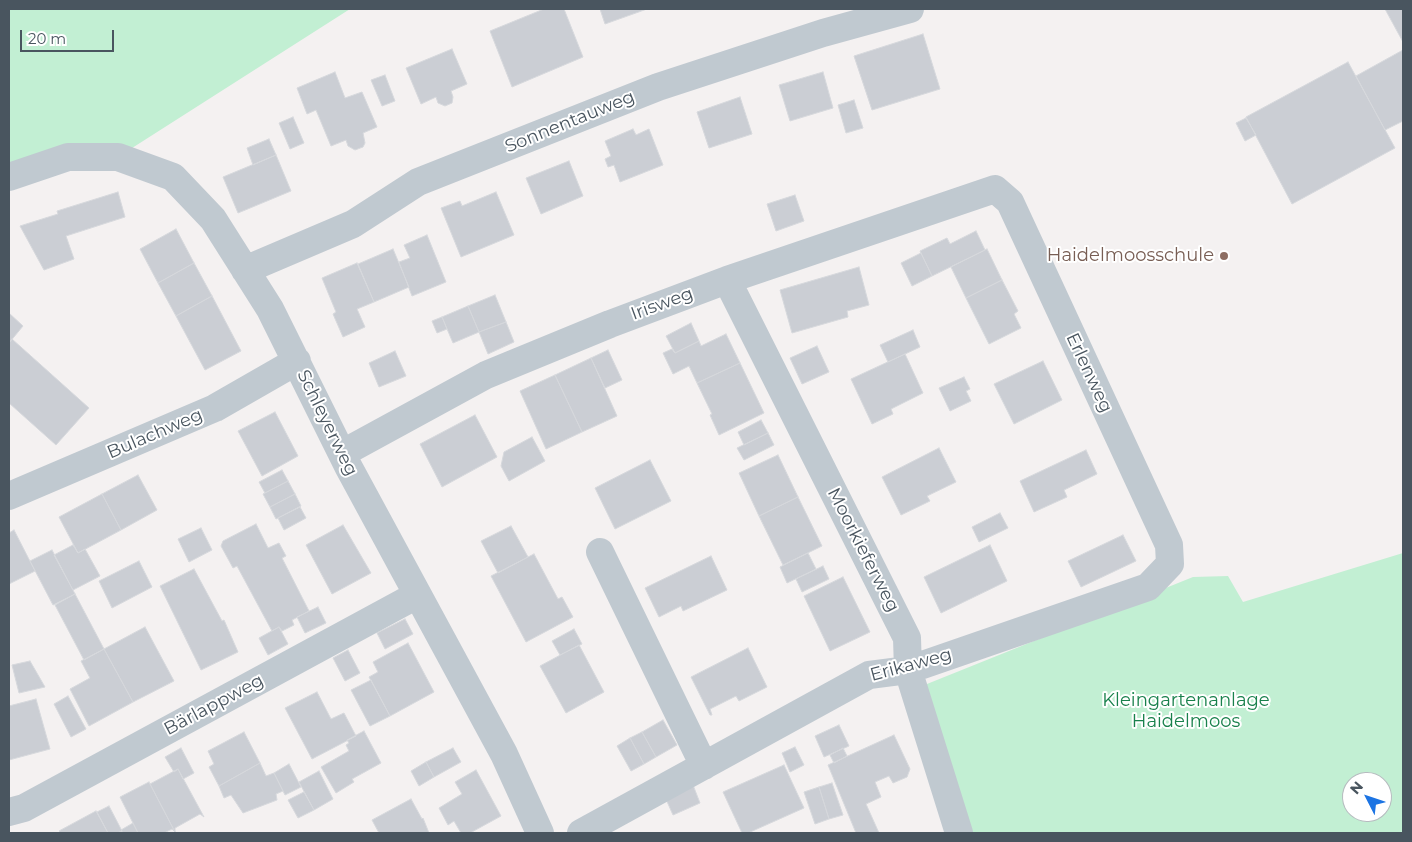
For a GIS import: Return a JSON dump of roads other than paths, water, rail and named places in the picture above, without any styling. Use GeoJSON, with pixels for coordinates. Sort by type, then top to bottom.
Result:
{"type":"FeatureCollection","features":[{"type":"Feature","properties":{"kind":"street","name":"Sonnentauweg"},"geometry":{"type":"LineString","coordinates":[[245,270],[353,224],[418,182],[640,94],[823,33],[910,9]]}},
{"type":"Feature","properties":{"kind":"street","name":"Schleyerweg"},"geometry":{"type":"LineString","coordinates":[[9,177],[68,157],[118,157],[173,177],[213,219],[270,309],[417,595],[504,754],[540,833]]}},
{"type":"Feature","properties":{"kind":"street","name":"Irisweg"},"geometry":{"type":"LineString","coordinates":[[343,453],[486,375],[610,324],[727,280],[995,188]]}},
{"type":"Feature","properties":{"kind":"street","name":"Erlenweg"},"geometry":{"type":"LineString","coordinates":[[995,188],[1010,202],[1169,545],[1170,564]]}},
{"type":"Feature","properties":{"kind":"street","name":"Moorkieferweg"},"geometry":{"type":"LineString","coordinates":[[727,280],[907,638],[908,670],[959,833]]}},
{"type":"Feature","properties":{"kind":"street","name":"Bulachweg"},"geometry":{"type":"LineString","coordinates":[[9,496],[215,408],[297,361]]}},
{"type":"Feature","properties":{"kind":"street"},"geometry":{"type":"LineString","coordinates":[[600,552],[704,766]]}},
{"type":"Feature","properties":{"kind":"street","name":"Erikaweg"},"geometry":{"type":"LineString","coordinates":[[581,833],[869,675],[908,670],[1148,587],[1170,564]]}},
{"type":"Feature","properties":{"kind":"street","name":"Bärlappweg"},"geometry":{"type":"LineString","coordinates":[[9,812],[24,808],[417,595]]}},
{"type":"Feature","properties":{"kind":"place","name":"Haidelmoosschule"},"geometry":{"type":"Point","coordinates":[1224,256]}},
{"type":"Feature","properties":{"kind":"park label","name":"Kleingartenanlage Haidelmoos"},"geometry":{"type":"Point","coordinates":[1186,711]}}]}
